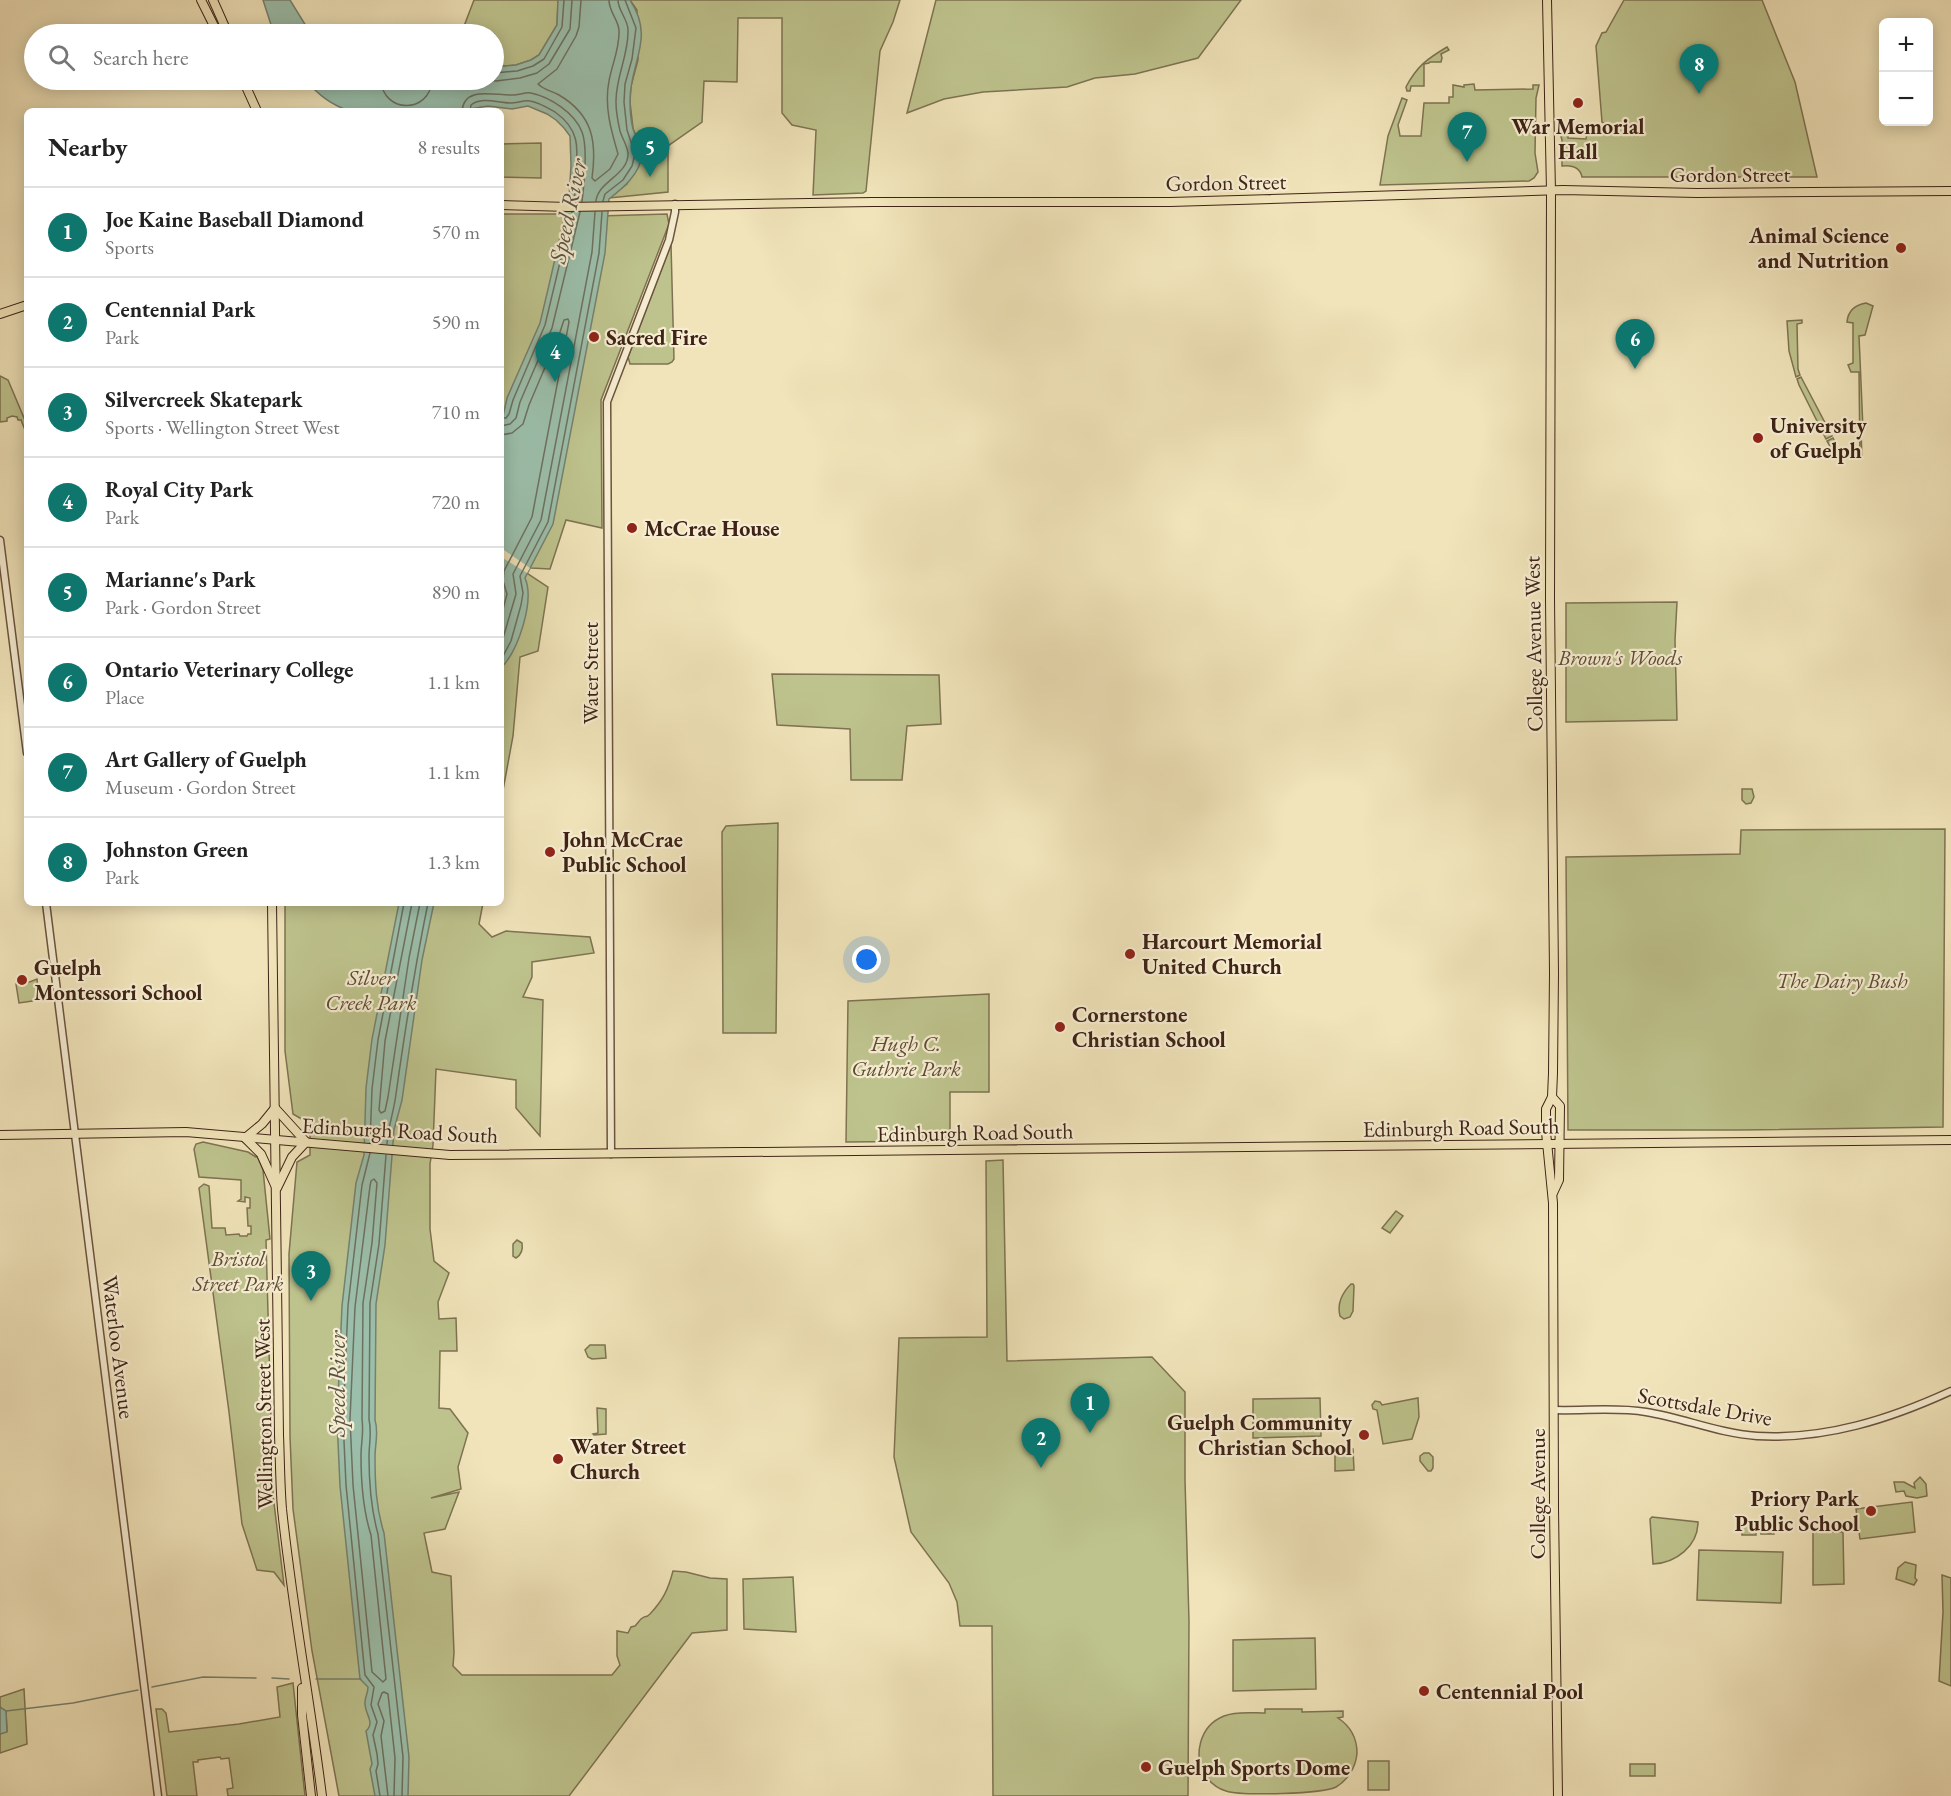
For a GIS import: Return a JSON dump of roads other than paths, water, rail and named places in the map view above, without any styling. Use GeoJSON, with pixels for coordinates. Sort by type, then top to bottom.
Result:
{"type":"FeatureCollection","features":[{"type":"Feature","properties":{"kind":"main road","name":"College Avenue West"},"geometry":{"type":"LineString","coordinates":[[1547,0],[1551,190],[1550,600],[1554,973],[1552,1097],[1546,1109],[1547,1144],[1553,1193]]}},
{"type":"Feature","properties":{"kind":"main road"},"geometry":{"type":"LineString","coordinates":[[213,24],[203,4],[216,1],[224,24]]}},
{"type":"Feature","properties":{"kind":"main road"},"geometry":{"type":"LineString","coordinates":[[248,90],[256,108]]}},
{"type":"Feature","properties":{"kind":"main road","name":"Gordon Street"},"geometry":{"type":"LineString","coordinates":[[504,205],[568,207],[873,201],[1170,202],[1551,190],[1697,193],[1951,191]]}},
{"type":"Feature","properties":{"kind":"main road"},"geometry":{"type":"LineString","coordinates":[[0,314],[24,306]]}},
{"type":"Feature","properties":{"kind":"main road","name":"Wellington Street West"},"geometry":{"type":"LineString","coordinates":[[272,906],[282,1507],[303,1672],[322,1796]]}},
{"type":"Feature","properties":{"kind":"main road","name":"College Avenue West"},"geometry":{"type":"LineString","coordinates":[[1552,1097],[1560,1106],[1559,1180],[1553,1193]]}},
{"type":"Feature","properties":{"kind":"main road"},"geometry":{"type":"LineString","coordinates":[[275,1108],[306,1142],[292,1157],[276,1190],[261,1154],[245,1138],[275,1108]]}},
{"type":"Feature","properties":{"kind":"main road","name":"Edinburgh Road South"},"geometry":{"type":"LineString","coordinates":[[0,1135],[186,1132],[450,1155],[1951,1140]]}},
{"type":"Feature","properties":{"kind":"main road","name":"College Avenue"},"geometry":{"type":"LineString","coordinates":[[1553,1193],[1558,1796]]}},
{"type":"Feature","properties":{"kind":"main road","name":"Wellington Street West"},"geometry":{"type":"LineString","coordinates":[[303,1672],[302,1715],[311,1796]]}},
{"type":"Feature","properties":{"kind":"street","name":"Water Street"},"geometry":{"type":"LineString","coordinates":[[611,1154],[607,402],[669,240],[675,204]]}},
{"type":"Feature","properties":{"kind":"street"},"geometry":{"type":"LineString","coordinates":[[0,540],[24,729]]}},
{"type":"Feature","properties":{"kind":"street","name":"Waterloo Avenue"},"geometry":{"type":"LineString","coordinates":[[46,906],[158,1796]]}},
{"type":"Feature","properties":{"kind":"street","name":"Scottsdale Drive"},"geometry":{"type":"LineString","coordinates":[[1554,1410],[1644,1411],[1728,1432],[1757,1436],[1791,1436],[1845,1429],[1873,1421],[1951,1391]]}},
{"type":"Feature","properties":{"kind":"water"},"geometry":{"type":"Polygon","coordinates":[[[263,0],[290,0],[305,24],[271,24],[263,0]]]}},
{"type":"Feature","properties":{"kind":"water","name":"Speed River"},"geometry":{"type":"Polygon","coordinates":[[[558,0],[630,0],[641,27],[630,102],[633,129],[642,155],[641,162],[625,185],[609,199],[605,253],[553,524],[525,578],[528,588],[526,612],[519,638],[504,664],[504,412],[507,398],[540,323],[569,198],[570,136],[556,120],[528,106],[512,109],[488,106],[476,108],[342,108],[315,90],[504,90],[504,66],[516,65],[539,55],[557,25],[558,0]]]}},
{"type":"Feature","properties":{"kind":"water"},"geometry":{"type":"Polygon","coordinates":[[[398,906],[433,906],[422,960],[402,1100],[394,1130],[385,1245],[376,1304],[376,1486],[384,1533],[409,1757],[408,1796],[375,1796],[366,1731],[370,1724],[365,1706],[368,1687],[360,1679],[340,1486],[337,1420],[342,1306],[356,1183],[364,1155],[366,1088],[372,1039],[398,906]]]}},
{"type":"Feature","properties":{"kind":"water"},"geometry":{"type":"Polygon","coordinates":[[[0,1707],[6,1711],[7,1732],[0,1734],[0,1707]]]}},
{"type":"Feature","properties":{"kind":"waterway"},"geometry":{"type":"LineString","coordinates":[[152,1687],[203,1677],[256,1678]]}},
{"type":"Feature","properties":{"kind":"waterway"},"geometry":{"type":"LineString","coordinates":[[272,1678],[289,1679]]}},
{"type":"Feature","properties":{"kind":"waterway"},"geometry":{"type":"LineString","coordinates":[[316,1679],[361,1679]]}},
{"type":"Feature","properties":{"kind":"waterway"},"geometry":{"type":"LineString","coordinates":[[6,1711],[73,1703],[138,1690]]}},
{"type":"Feature","properties":{"kind":"place","name":"Johnston Green"},"geometry":{"type":"Point","coordinates":[1699,94]}},
{"type":"Feature","properties":{"kind":"place","name":"War Memorial Hall"},"geometry":{"type":"Point","coordinates":[1578,103]}},
{"type":"Feature","properties":{"kind":"place","name":"Art Gallery of Guelph"},"geometry":{"type":"Point","coordinates":[1467,162]}},
{"type":"Feature","properties":{"kind":"place","name":"Marianne's Park"},"geometry":{"type":"Point","coordinates":[650,177]}},
{"type":"Feature","properties":{"kind":"place","name":"Animal Science and Nutrition"},"geometry":{"type":"Point","coordinates":[1901,248]}},
{"type":"Feature","properties":{"kind":"place","name":"Sacred Fire"},"geometry":{"type":"Point","coordinates":[594,337]}},
{"type":"Feature","properties":{"kind":"place","name":"Ontario Veterinary College"},"geometry":{"type":"Point","coordinates":[1635,369]}},
{"type":"Feature","properties":{"kind":"place","name":"Royal City Park"},"geometry":{"type":"Point","coordinates":[555,382]}},
{"type":"Feature","properties":{"kind":"place","name":"University of Guelph"},"geometry":{"type":"Point","coordinates":[1758,438]}},
{"type":"Feature","properties":{"kind":"place","name":"McCrae House"},"geometry":{"type":"Point","coordinates":[632,528]}},
{"type":"Feature","properties":{"kind":"place","name":"John McCrae Public School"},"geometry":{"type":"Point","coordinates":[550,852]}},
{"type":"Feature","properties":{"kind":"place","name":"Harcourt Memorial United Church"},"geometry":{"type":"Point","coordinates":[1130,954]}},
{"type":"Feature","properties":{"kind":"place","name":"Guelph Montessori School"},"geometry":{"type":"Point","coordinates":[22,980]}},
{"type":"Feature","properties":{"kind":"place","name":"Cornerstone Christian School"},"geometry":{"type":"Point","coordinates":[1060,1027]}},
{"type":"Feature","properties":{"kind":"place","name":"Silvercreek Skatepark"},"geometry":{"type":"Point","coordinates":[311,1301]}},
{"type":"Feature","properties":{"kind":"place","name":"Joe Kaine Baseball Diamond"},"geometry":{"type":"Point","coordinates":[1090,1433]}},
{"type":"Feature","properties":{"kind":"place","name":"Guelph Community Christian School"},"geometry":{"type":"Point","coordinates":[1364,1435]}},
{"type":"Feature","properties":{"kind":"place","name":"Water Street Church"},"geometry":{"type":"Point","coordinates":[558,1459]}},
{"type":"Feature","properties":{"kind":"place","name":"Centennial Park"},"geometry":{"type":"Point","coordinates":[1041,1468]}},
{"type":"Feature","properties":{"kind":"place","name":"Priory Park Public School"},"geometry":{"type":"Point","coordinates":[1871,1511]}},
{"type":"Feature","properties":{"kind":"place","name":"Centennial Pool"},"geometry":{"type":"Point","coordinates":[1424,1691]}},
{"type":"Feature","properties":{"kind":"place","name":"Guelph Sports Dome"},"geometry":{"type":"Point","coordinates":[1146,1767]}},
{"type":"Feature","properties":{"kind":"park label","name":"Brown's Woods"},"geometry":{"type":"Point","coordinates":[1620,657]}},
{"type":"Feature","properties":{"kind":"park label","name":"The Dairy Bush"},"geometry":{"type":"Point","coordinates":[1842,980]}},
{"type":"Feature","properties":{"kind":"park label","name":"Silver Creek Park"},"geometry":{"type":"Point","coordinates":[371,990]}},
{"type":"Feature","properties":{"kind":"park label","name":"Hugh C. Guthrie Park"},"geometry":{"type":"Point","coordinates":[906,1056]}},
{"type":"Feature","properties":{"kind":"park label","name":"Bristol Street Park"},"geometry":{"type":"Point","coordinates":[238,1270]}}]}
